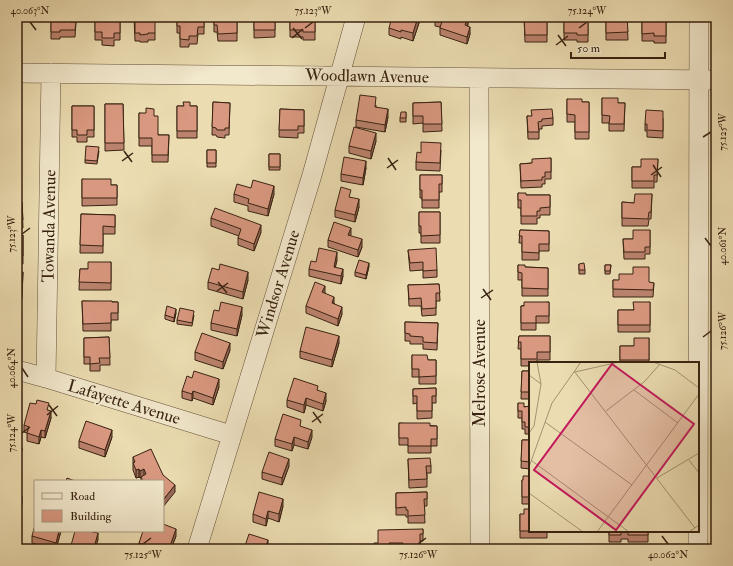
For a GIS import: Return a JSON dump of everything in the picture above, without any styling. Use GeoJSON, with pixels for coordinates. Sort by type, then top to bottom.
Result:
{"type":"FeatureCollection","features":[{"type":"Feature","properties":{"kind":"street","name":"Windsor Avenue"},"geometry":{"type":"LineString","coordinates":[[196,549],[312,175],[356,17]]}},
{"type":"Feature","properties":{"kind":"street"},"geometry":{"type":"LineString","coordinates":[[699,17],[708,79],[699,502]]}},
{"type":"Feature","properties":{"kind":"street","name":"Woodlawn Avenue"},"geometry":{"type":"LineString","coordinates":[[17,73],[708,79]]}},
{"type":"Feature","properties":{"kind":"street","name":"Towanda Avenue"},"geometry":{"type":"LineString","coordinates":[[46,378],[51,73]]}},
{"type":"Feature","properties":{"kind":"street","name":"Melrose Avenue"},"geometry":{"type":"LineString","coordinates":[[479,78],[480,549]]}},
{"type":"Feature","properties":{"kind":"street","name":"Lafayette Avenue"},"geometry":{"type":"LineString","coordinates":[[17,370],[231,435]]}},
{"type":"Feature","properties":{"kind":"street"},"geometry":{"type":"LineString","coordinates":[[698,532],[698,549]]}},
{"type":"Feature","properties":{"kind":"building"},"geometry":{"type":"Polygon","coordinates":[[[51,17],[70,17],[70,22],[76,22],[75,30],[60,30],[60,32],[51,32],[51,17]]]}},
{"type":"Feature","properties":{"kind":"building"},"geometry":{"type":"Polygon","coordinates":[[[95,17],[120,17],[120,33],[114,33],[114,38],[102,38],[102,32],[95,32],[95,17]]]}},
{"type":"Feature","properties":{"kind":"building"},"geometry":{"type":"Polygon","coordinates":[[[135,17],[155,17],[155,33],[140,35],[140,33],[135,33],[135,17]]]}},
{"type":"Feature","properties":{"kind":"building"},"geometry":{"type":"Polygon","coordinates":[[[177,17],[204,17],[204,27],[198,27],[197,36],[189,36],[189,40],[180,39],[180,26],[177,26],[177,17]]]}},
{"type":"Feature","properties":{"kind":"building"},"geometry":{"type":"Polygon","coordinates":[[[214,17],[237,17],[237,33],[218,34],[217,25],[214,25],[214,17]]]}},
{"type":"Feature","properties":{"kind":"building"},"geometry":{"type":"Polygon","coordinates":[[[254,17],[275,17],[275,30],[254,30],[254,17]]]}},
{"type":"Feature","properties":{"kind":"building"},"geometry":{"type":"Polygon","coordinates":[[[290,17],[315,17],[315,32],[290,30],[290,17]]]}},
{"type":"Feature","properties":{"kind":"building"},"geometry":{"type":"Polygon","coordinates":[[[392,17],[418,17],[413,33],[401,30],[401,32],[389,28],[392,17]]]}},
{"type":"Feature","properties":{"kind":"building"},"geometry":{"type":"Polygon","coordinates":[[[435,17],[468,17],[465,25],[470,27],[467,37],[440,28],[442,21],[435,17]]]}},
{"type":"Feature","properties":{"kind":"building"},"geometry":{"type":"Polygon","coordinates":[[[524,17],[547,17],[547,35],[525,35],[524,17]]]}},
{"type":"Feature","properties":{"kind":"building"},"geometry":{"type":"Polygon","coordinates":[[[564,17],[588,17],[588,35],[564,33],[564,17]]]}},
{"type":"Feature","properties":{"kind":"building"},"geometry":{"type":"Polygon","coordinates":[[[606,17],[627,17],[628,32],[606,33],[606,17]]]}},
{"type":"Feature","properties":{"kind":"building"},"geometry":{"type":"Polygon","coordinates":[[[642,17],[666,17],[666,36],[654,36],[654,33],[642,34],[642,17]]]}},
{"type":"Feature","properties":{"kind":"building"},"geometry":{"type":"Polygon","coordinates":[[[360,95],[376,97],[375,107],[388,109],[385,125],[356,120],[360,95]]]}},
{"type":"Feature","properties":{"kind":"building"},"geometry":{"type":"Polygon","coordinates":[[[602,98],[618,98],[618,103],[625,103],[624,124],[609,124],[610,116],[602,115],[602,98]]]}},
{"type":"Feature","properties":{"kind":"building"},"geometry":{"type":"Polygon","coordinates":[[[567,99],[582,99],[582,102],[589,102],[589,132],[575,132],[575,115],[567,114],[567,99]]]}},
{"type":"Feature","properties":{"kind":"building"},"geometry":{"type":"Polygon","coordinates":[[[183,102],[190,102],[190,106],[197,106],[197,131],[177,131],[177,106],[184,106],[183,102]]]}},
{"type":"Feature","properties":{"kind":"building"},"geometry":{"type":"Polygon","coordinates":[[[213,102],[230,103],[229,128],[225,128],[225,130],[217,130],[216,128],[212,127],[213,102]]]}},
{"type":"Feature","properties":{"kind":"building"},"geometry":{"type":"Polygon","coordinates":[[[441,102],[442,124],[423,124],[423,116],[413,116],[413,103],[441,102]]]}},
{"type":"Feature","properties":{"kind":"building"},"geometry":{"type":"Polygon","coordinates":[[[105,104],[123,104],[124,143],[105,143],[105,104]]]}},
{"type":"Feature","properties":{"kind":"building"},"geometry":{"type":"Polygon","coordinates":[[[72,106],[94,106],[94,130],[87,130],[87,135],[77,135],[77,130],[72,130],[72,106]]]}},
{"type":"Feature","properties":{"kind":"building"},"geometry":{"type":"Polygon","coordinates":[[[146,108],[154,109],[154,116],[158,116],[158,135],[169,135],[168,155],[152,155],[152,138],[139,138],[139,113],[146,113],[146,108]]]}},
{"type":"Feature","properties":{"kind":"building"},"geometry":{"type":"Polygon","coordinates":[[[280,109],[304,110],[304,126],[298,126],[298,130],[279,130],[280,109]]]}},
{"type":"Feature","properties":{"kind":"building"},"geometry":{"type":"Polygon","coordinates":[[[552,109],[553,118],[542,119],[542,121],[538,122],[539,132],[528,132],[527,116],[532,116],[531,110],[552,109]]]}},
{"type":"Feature","properties":{"kind":"building"},"geometry":{"type":"Polygon","coordinates":[[[646,110],[663,111],[663,131],[647,130],[647,124],[645,124],[646,110]]]}},
{"type":"Feature","properties":{"kind":"building"},"geometry":{"type":"Polygon","coordinates":[[[401,112],[406,112],[406,118],[400,118],[401,112]]]}},
{"type":"Feature","properties":{"kind":"building"},"geometry":{"type":"Polygon","coordinates":[[[354,127],[376,133],[371,151],[349,146],[354,127]]]}},
{"type":"Feature","properties":{"kind":"building"},"geometry":{"type":"Polygon","coordinates":[[[421,142],[441,143],[440,163],[416,162],[417,152],[421,153],[421,142]]]}},
{"type":"Feature","properties":{"kind":"building"},"geometry":{"type":"Polygon","coordinates":[[[86,146],[99,147],[97,161],[85,160],[86,146]]]}},
{"type":"Feature","properties":{"kind":"building"},"geometry":{"type":"Polygon","coordinates":[[[207,150],[216,150],[216,163],[207,163],[207,150]]]}},
{"type":"Feature","properties":{"kind":"building"},"geometry":{"type":"Polygon","coordinates":[[[269,154],[280,154],[280,167],[269,167],[269,154]]]}},
{"type":"Feature","properties":{"kind":"building"},"geometry":{"type":"Polygon","coordinates":[[[344,157],[366,161],[363,178],[341,174],[344,157]]]}},
{"type":"Feature","properties":{"kind":"building"},"geometry":{"type":"Polygon","coordinates":[[[551,158],[551,172],[545,172],[545,177],[542,177],[542,180],[521,181],[520,164],[532,163],[532,159],[551,158]]]}},
{"type":"Feature","properties":{"kind":"building"},"geometry":{"type":"Polygon","coordinates":[[[641,159],[658,159],[657,175],[654,175],[654,181],[632,181],[632,167],[641,167],[641,159]]]}},
{"type":"Feature","properties":{"kind":"building"},"geometry":{"type":"Polygon","coordinates":[[[18,169],[18,189],[17,189],[18,169]]]}},
{"type":"Feature","properties":{"kind":"building"},"geometry":{"type":"Polygon","coordinates":[[[420,175],[442,175],[442,184],[439,184],[439,200],[422,200],[420,175]]]}},
{"type":"Feature","properties":{"kind":"building"},"geometry":{"type":"Polygon","coordinates":[[[82,179],[111,179],[111,185],[117,185],[117,198],[82,198],[82,179]]]}},
{"type":"Feature","properties":{"kind":"building"},"geometry":{"type":"Polygon","coordinates":[[[253,180],[274,186],[268,209],[248,203],[249,199],[234,194],[237,184],[251,188],[253,180]]]}},
{"type":"Feature","properties":{"kind":"building"},"geometry":{"type":"Polygon","coordinates":[[[341,187],[351,190],[349,197],[359,199],[355,215],[335,210],[341,187]]]}},
{"type":"Feature","properties":{"kind":"building"},"geometry":{"type":"Polygon","coordinates":[[[518,193],[526,193],[526,195],[550,195],[550,207],[540,208],[540,211],[537,211],[537,216],[521,216],[521,200],[518,200],[518,193]]]}},
{"type":"Feature","properties":{"kind":"building"},"geometry":{"type":"Polygon","coordinates":[[[635,194],[652,194],[651,212],[649,212],[648,219],[622,218],[622,202],[634,203],[635,194]]]}},
{"type":"Feature","properties":{"kind":"building"},"geometry":{"type":"Polygon","coordinates":[[[17,200],[22,202],[23,220],[18,221],[18,223],[17,223],[17,200]]]}},
{"type":"Feature","properties":{"kind":"building"},"geometry":{"type":"Polygon","coordinates":[[[215,208],[261,225],[254,244],[238,238],[241,229],[211,218],[215,208]]]}},
{"type":"Feature","properties":{"kind":"building"},"geometry":{"type":"Polygon","coordinates":[[[419,212],[440,212],[440,235],[421,236],[419,212]]]}},
{"type":"Feature","properties":{"kind":"building"},"geometry":{"type":"Polygon","coordinates":[[[81,214],[115,215],[115,227],[103,226],[103,246],[80,245],[81,214]]]}},
{"type":"Feature","properties":{"kind":"building"},"geometry":{"type":"Polygon","coordinates":[[[334,222],[351,228],[348,235],[362,239],[358,250],[328,240],[334,222]]]}},
{"type":"Feature","properties":{"kind":"building"},"geometry":{"type":"Polygon","coordinates":[[[520,230],[549,231],[549,244],[539,244],[539,253],[522,252],[522,236],[519,236],[520,230]]]}},
{"type":"Feature","properties":{"kind":"building"},"geometry":{"type":"Polygon","coordinates":[[[633,230],[650,230],[650,247],[645,247],[645,252],[624,252],[623,239],[633,239],[633,230]]]}},
{"type":"Feature","properties":{"kind":"building"},"geometry":{"type":"Polygon","coordinates":[[[23,235],[23,256],[17,256],[17,236],[23,235]]]}},
{"type":"Feature","properties":{"kind":"building"},"geometry":{"type":"Polygon","coordinates":[[[319,248],[337,252],[334,267],[343,269],[341,276],[309,269],[311,261],[316,262],[319,248]]]}},
{"type":"Feature","properties":{"kind":"building"},"geometry":{"type":"Polygon","coordinates":[[[436,248],[437,270],[423,271],[423,262],[410,263],[408,250],[436,248]]]}},
{"type":"Feature","properties":{"kind":"building"},"geometry":{"type":"Polygon","coordinates":[[[359,260],[369,263],[366,275],[355,272],[359,260]]]}},
{"type":"Feature","properties":{"kind":"building"},"geometry":{"type":"Polygon","coordinates":[[[88,262],[111,262],[111,283],[79,282],[80,269],[88,269],[88,262]]]}},
{"type":"Feature","properties":{"kind":"building"},"geometry":{"type":"Polygon","coordinates":[[[584,263],[585,270],[579,270],[579,264],[584,263]]]}},
{"type":"Feature","properties":{"kind":"building"},"geometry":{"type":"Polygon","coordinates":[[[220,264],[248,272],[243,292],[208,282],[212,268],[219,270],[220,264]]]}},
{"type":"Feature","properties":{"kind":"building"},"geometry":{"type":"Polygon","coordinates":[[[518,265],[525,265],[525,267],[548,268],[548,289],[522,288],[522,273],[518,272],[518,265]]]}},
{"type":"Feature","properties":{"kind":"building"},"geometry":{"type":"Polygon","coordinates":[[[605,265],[611,265],[610,271],[605,271],[605,265]]]}},
{"type":"Feature","properties":{"kind":"building"},"geometry":{"type":"Polygon","coordinates":[[[633,267],[649,267],[649,282],[654,283],[653,290],[613,289],[613,280],[619,280],[619,274],[633,274],[633,267]]]}},
{"type":"Feature","properties":{"kind":"building"},"geometry":{"type":"Polygon","coordinates":[[[17,272],[23,272],[22,292],[17,291],[17,272]]]}},
{"type":"Feature","properties":{"kind":"building"},"geometry":{"type":"Polygon","coordinates":[[[315,282],[325,286],[322,292],[334,297],[332,303],[342,307],[338,319],[306,306],[315,282]]]}},
{"type":"Feature","properties":{"kind":"building"},"geometry":{"type":"Polygon","coordinates":[[[439,284],[440,293],[436,293],[436,308],[422,309],[421,298],[409,299],[408,285],[439,284]]]}},
{"type":"Feature","properties":{"kind":"building"},"geometry":{"type":"Polygon","coordinates":[[[82,301],[118,302],[118,313],[111,313],[111,323],[83,324],[82,301]]]}},
{"type":"Feature","properties":{"kind":"building"},"geometry":{"type":"Polygon","coordinates":[[[221,302],[242,307],[237,329],[211,323],[214,310],[219,311],[221,302]]]}},
{"type":"Feature","properties":{"kind":"building"},"geometry":{"type":"Polygon","coordinates":[[[524,302],[549,302],[549,316],[536,316],[536,323],[521,323],[521,306],[524,306],[524,302]]]}},
{"type":"Feature","properties":{"kind":"building"},"geometry":{"type":"Polygon","coordinates":[[[633,302],[650,302],[650,325],[618,325],[618,310],[634,310],[633,302]]]}},
{"type":"Feature","properties":{"kind":"building"},"geometry":{"type":"Polygon","coordinates":[[[167,306],[176,309],[174,318],[165,315],[167,306]]]}},
{"type":"Feature","properties":{"kind":"building"},"geometry":{"type":"Polygon","coordinates":[[[180,308],[194,311],[192,323],[177,320],[180,308]]]}},
{"type":"Feature","properties":{"kind":"building"},"geometry":{"type":"Polygon","coordinates":[[[405,322],[438,323],[437,343],[423,342],[423,337],[410,336],[410,334],[405,333],[405,322]]]}},
{"type":"Feature","properties":{"kind":"building"},"geometry":{"type":"Polygon","coordinates":[[[306,327],[339,336],[332,360],[300,351],[306,327]]]}},
{"type":"Feature","properties":{"kind":"building"},"geometry":{"type":"Polygon","coordinates":[[[202,333],[230,343],[223,362],[195,352],[202,333]]]}},
{"type":"Feature","properties":{"kind":"building"},"geometry":{"type":"Polygon","coordinates":[[[519,336],[550,336],[550,352],[537,352],[537,359],[521,359],[521,342],[518,342],[519,336]]]}},
{"type":"Feature","properties":{"kind":"building"},"geometry":{"type":"Polygon","coordinates":[[[109,337],[110,358],[99,358],[100,363],[90,364],[90,357],[84,357],[84,338],[109,337]]]}},
{"type":"Feature","properties":{"kind":"building"},"geometry":{"type":"Polygon","coordinates":[[[634,338],[649,338],[649,360],[620,360],[620,346],[634,346],[634,338]]]}},
{"type":"Feature","properties":{"kind":"building"},"geometry":{"type":"Polygon","coordinates":[[[412,355],[427,355],[428,360],[436,360],[436,376],[419,377],[419,369],[412,369],[412,355]]]}},
{"type":"Feature","properties":{"kind":"building"},"geometry":{"type":"Polygon","coordinates":[[[194,371],[219,379],[213,398],[193,391],[192,394],[182,391],[187,376],[192,378],[194,371]]]}},
{"type":"Feature","properties":{"kind":"building"},"geometry":{"type":"Polygon","coordinates":[[[522,371],[529,371],[529,392],[521,392],[522,371]]]}},
{"type":"Feature","properties":{"kind":"building"},"geometry":{"type":"Polygon","coordinates":[[[294,378],[318,386],[317,390],[326,393],[323,404],[306,398],[304,405],[287,400],[294,378]]]}},
{"type":"Feature","properties":{"kind":"building"},"geometry":{"type":"Polygon","coordinates":[[[436,388],[436,396],[432,396],[432,411],[417,411],[417,396],[413,396],[413,389],[436,388]]]}},
{"type":"Feature","properties":{"kind":"building"},"geometry":{"type":"Polygon","coordinates":[[[37,400],[49,403],[47,410],[51,411],[45,431],[41,430],[39,437],[27,433],[29,427],[24,425],[30,403],[36,404],[37,400]]]}},
{"type":"Feature","properties":{"kind":"building"},"geometry":{"type":"Polygon","coordinates":[[[518,403],[524,403],[524,407],[529,406],[529,427],[525,427],[525,422],[522,422],[522,411],[518,411],[518,403]]]}},
{"type":"Feature","properties":{"kind":"building"},"geometry":{"type":"Polygon","coordinates":[[[283,414],[301,420],[300,426],[312,430],[308,442],[294,437],[292,444],[275,439],[283,414]]]}},
{"type":"Feature","properties":{"kind":"building"},"geometry":{"type":"Polygon","coordinates":[[[86,421],[112,430],[105,450],[79,441],[86,421]]]}},
{"type":"Feature","properties":{"kind":"building"},"geometry":{"type":"Polygon","coordinates":[[[399,423],[430,423],[430,426],[437,426],[437,439],[431,439],[431,446],[408,446],[408,438],[399,438],[399,423]]]}},
{"type":"Feature","properties":{"kind":"building"},"geometry":{"type":"Polygon","coordinates":[[[522,440],[529,440],[529,462],[521,461],[522,440]]]}},
{"type":"Feature","properties":{"kind":"building"},"geometry":{"type":"Polygon","coordinates":[[[17,446],[22,448],[18,460],[17,460],[17,446]]]}},
{"type":"Feature","properties":{"kind":"building"},"geometry":{"type":"Polygon","coordinates":[[[151,449],[163,475],[175,485],[164,499],[164,480],[142,480],[141,477],[146,474],[144,469],[140,471],[139,469],[136,470],[133,463],[135,462],[133,457],[151,449]]]}},
{"type":"Feature","properties":{"kind":"building"},"geometry":{"type":"Polygon","coordinates":[[[269,452],[289,459],[282,478],[262,472],[269,452]]]}},
{"type":"Feature","properties":{"kind":"building"},"geometry":{"type":"Polygon","coordinates":[[[430,458],[431,466],[426,466],[427,479],[409,480],[408,459],[430,458]]]}},
{"type":"Feature","properties":{"kind":"building"},"geometry":{"type":"Polygon","coordinates":[[[523,476],[529,476],[529,497],[522,497],[523,476]]]}},
{"type":"Feature","properties":{"kind":"building"},"geometry":{"type":"Polygon","coordinates":[[[259,492],[283,499],[279,514],[268,511],[266,519],[253,514],[259,492]]]}},
{"type":"Feature","properties":{"kind":"building"},"geometry":{"type":"Polygon","coordinates":[[[427,492],[427,499],[424,499],[425,515],[408,516],[408,510],[406,510],[406,507],[396,508],[396,493],[427,492]]]}},
{"type":"Feature","properties":{"kind":"building"},"geometry":{"type":"Polygon","coordinates":[[[17,495],[22,496],[17,512],[17,495]]]}},
{"type":"Feature","properties":{"kind":"building"},"geometry":{"type":"Polygon","coordinates":[[[524,509],[529,509],[529,531],[520,531],[520,514],[524,514],[524,509]]]}},
{"type":"Feature","properties":{"kind":"building"},"geometry":{"type":"Polygon","coordinates":[[[164,524],[176,529],[169,549],[154,545],[153,548],[139,543],[143,532],[164,532],[164,524]]]}},
{"type":"Feature","properties":{"kind":"building"},"geometry":{"type":"Polygon","coordinates":[[[34,529],[34,532],[59,532],[56,543],[32,536],[34,529]]]}},
{"type":"Feature","properties":{"kind":"building"},"geometry":{"type":"Polygon","coordinates":[[[423,529],[423,534],[420,534],[420,549],[406,549],[406,545],[403,545],[403,543],[389,543],[389,549],[375,549],[374,543],[378,543],[378,530],[423,529]]]}},
{"type":"Feature","properties":{"kind":"building"},"geometry":{"type":"Polygon","coordinates":[[[75,532],[98,533],[95,544],[98,546],[97,549],[70,549],[75,532]]]}},
{"type":"Feature","properties":{"kind":"building"},"geometry":{"type":"Polygon","coordinates":[[[609,532],[621,532],[621,535],[609,535],[609,532]]]}},
{"type":"Feature","properties":{"kind":"building"},"geometry":{"type":"Polygon","coordinates":[[[628,532],[648,532],[648,535],[628,535],[628,532]]]}},
{"type":"Feature","properties":{"kind":"building"},"geometry":{"type":"Polygon","coordinates":[[[249,534],[268,540],[265,549],[244,549],[249,534]]]}},
{"type":"Feature","properties":{"kind":"building"},"geometry":{"type":"Polygon","coordinates":[[[522,546],[552,547],[552,549],[522,549],[522,546]]]}}]}
